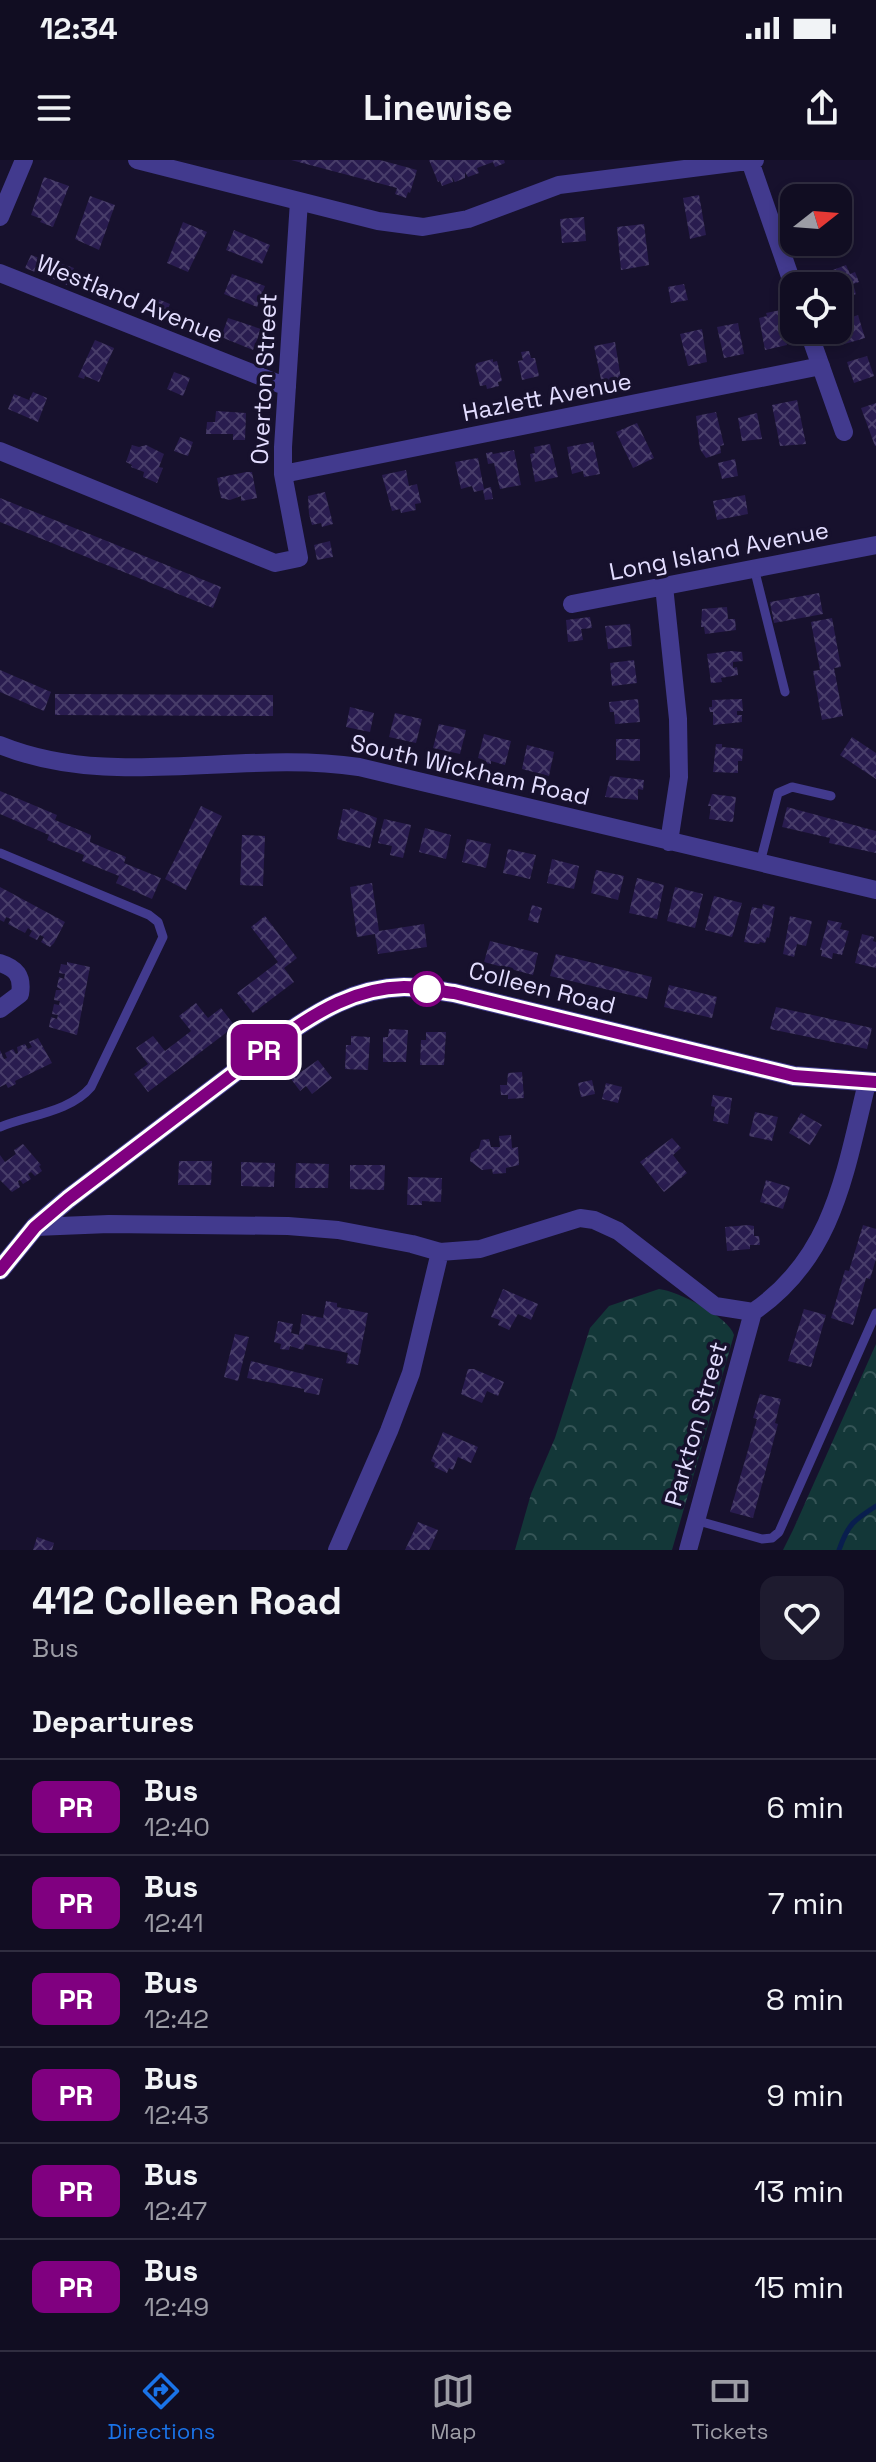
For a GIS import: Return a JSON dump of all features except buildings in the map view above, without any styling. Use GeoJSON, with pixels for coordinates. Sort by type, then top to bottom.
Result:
{"type":"FeatureCollection","features":[{"type":"Feature","properties":{"kind":"street"},"geometry":{"type":"LineString","coordinates":[[0,217],[24,160]]}},
{"type":"Feature","properties":{"kind":"street"},"geometry":{"type":"LineString","coordinates":[[137,160],[378,221],[423,227],[468,219],[559,185],[752,160],[789,272]]}},
{"type":"Feature","properties":{"kind":"street","name":"Overton Street"},"geometry":{"type":"LineString","coordinates":[[0,451],[275,563],[299,558],[283,474],[299,201]]}},
{"type":"Feature","properties":{"kind":"street","name":"Westland Avenue"},"geometry":{"type":"LineString","coordinates":[[0,273],[287,387]]}},
{"type":"Feature","properties":{"kind":"street"},"geometry":{"type":"LineString","coordinates":[[813,344],[844,432]]}},
{"type":"Feature","properties":{"kind":"street","name":"Hazlett Avenue"},"geometry":{"type":"LineString","coordinates":[[283,474],[821,366]]}},
{"type":"Feature","properties":{"kind":"street","name":"Long Island Avenue"},"geometry":{"type":"LineString","coordinates":[[572,604],[876,545]]}},
{"type":"Feature","properties":{"kind":"street"},"geometry":{"type":"LineString","coordinates":[[664,586],[678,719],[679,777],[669,842]]}},
{"type":"Feature","properties":{"kind":"street","name":"South Wickham Road"},"geometry":{"type":"LineString","coordinates":[[0,745],[46,759],[83,765],[345,764],[876,890]]}},
{"type":"Feature","properties":{"kind":"street"},"geometry":{"type":"LineString","coordinates":[[0,963],[19,974],[22,984],[20,994],[0,1009]]}},
{"type":"Feature","properties":{"kind":"street","name":"Colleen Road"},"geometry":{"type":"LineString","coordinates":[[0,1270],[35,1227],[68,1199],[280,1038],[313,1015],[344,999],[375,989],[407,987],[454,993],[794,1076],[872,1083]]}},
{"type":"Feature","properties":{"kind":"street"},"geometry":{"type":"LineString","coordinates":[[35,1227],[109,1224],[288,1226],[338,1230],[440,1252],[480,1249],[580,1218],[594,1220],[618,1231],[715,1306],[753,1312],[778,1295],[800,1270],[818,1242],[841,1185],[872,1083]]}},
{"type":"Feature","properties":{"kind":"street"},"geometry":{"type":"LineString","coordinates":[[337,1550],[411,1373],[440,1252]]}},
{"type":"Feature","properties":{"kind":"street","name":"Parkton Street"},"geometry":{"type":"LineString","coordinates":[[688,1550],[753,1312]]}},
{"type":"Feature","properties":{"kind":"lane"},"geometry":{"type":"LineString","coordinates":[[754,568],[785,692]]}},
{"type":"Feature","properties":{"kind":"lane"},"geometry":{"type":"LineString","coordinates":[[760,863],[778,793],[792,787],[831,796]]}},
{"type":"Feature","properties":{"kind":"lane"},"geometry":{"type":"LineString","coordinates":[[0,853],[149,915],[158,922],[163,937],[84,1096],[0,1127]]}},
{"type":"Feature","properties":{"kind":"lane"},"geometry":{"type":"LineString","coordinates":[[694,1520],[762,1539],[772,1538],[779,1532],[876,1313]]}},
{"type":"Feature","properties":{"kind":"green space"},"geometry":{"type":"Polygon","coordinates":[[[659,1289],[702,1306],[723,1320],[734,1335],[672,1550],[515,1550],[531,1494],[555,1438],[590,1328],[609,1306],[659,1289]]]}},
{"type":"Feature","properties":{"kind":"green space"},"geometry":{"type":"Polygon","coordinates":[[[876,1344],[876,1550],[783,1550],[793,1530],[876,1344]]]}},
{"type":"Feature","properties":{"kind":"waterway"},"geometry":{"type":"LineString","coordinates":[[839,1550],[853,1524],[876,1506]]}},
{"type":"Feature","properties":{"kind":"bus line","name":"PR"},"geometry":{"type":"LineString","coordinates":[[0,1270],[35,1227],[68,1199],[280,1038],[313,1015],[344,999],[375,989],[407,987],[454,993],[794,1076],[876,1082]]}}]}
